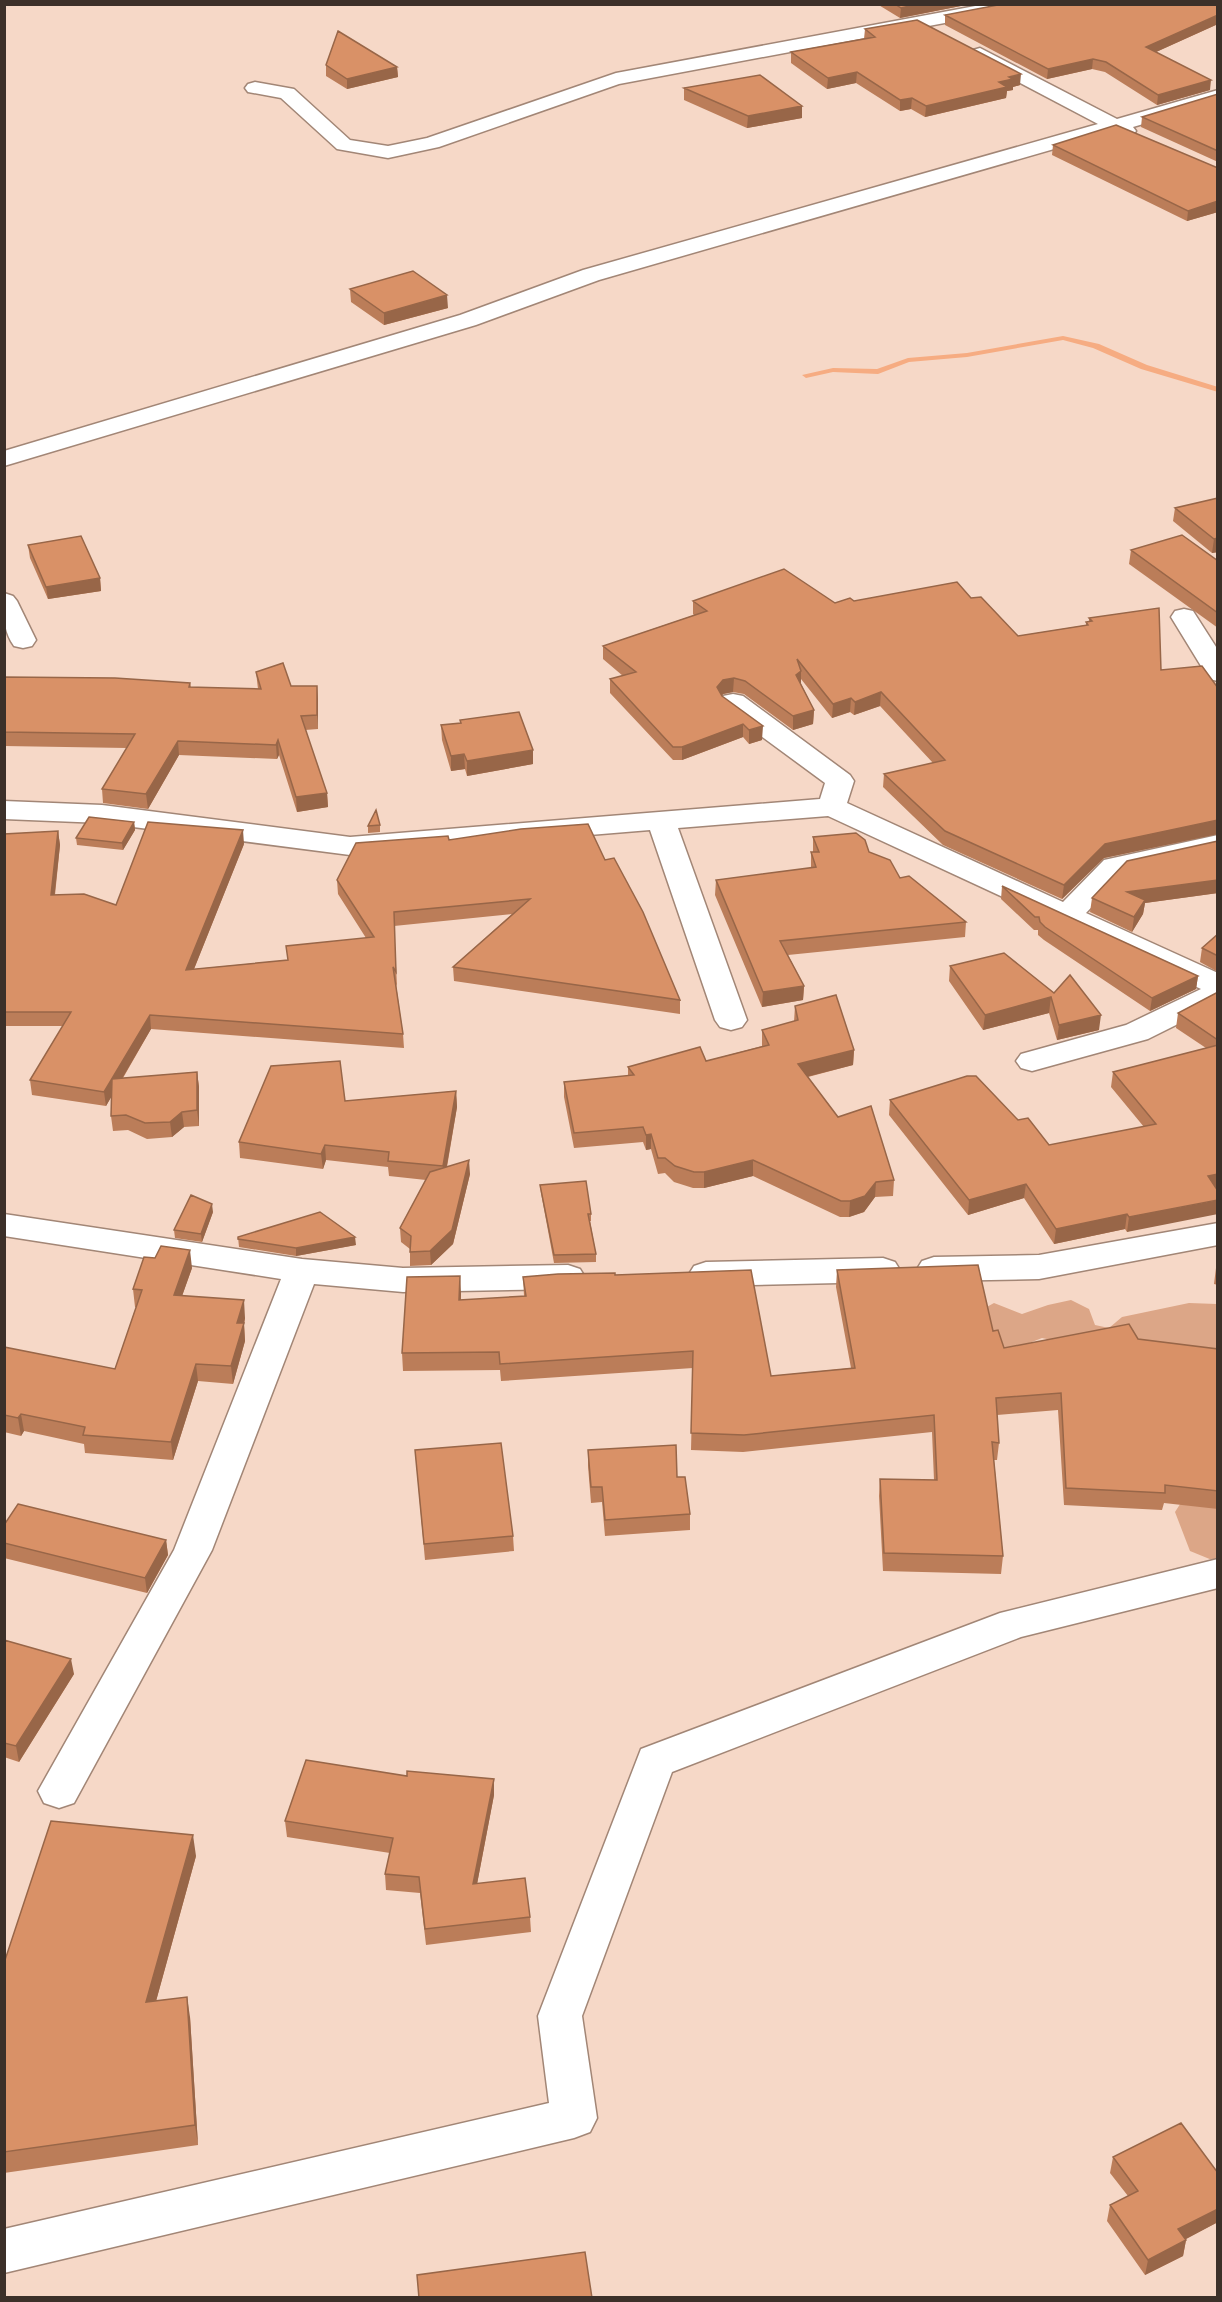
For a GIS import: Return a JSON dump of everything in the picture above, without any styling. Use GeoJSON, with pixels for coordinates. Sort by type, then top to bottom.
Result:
{"type":"FeatureCollection","features":[{"type":"Feature","properties":{"kind":"street"},"geometry":{"type":"LineString","coordinates":[[255,88],[286,93],[344,145],[388,152],[432,143],[616,79],[1019,4]]}},
{"type":"Feature","properties":{"kind":"street"},"geometry":{"type":"LineString","coordinates":[[920,22],[1146,140]]}},
{"type":"Feature","properties":{"kind":"street"},"geometry":{"type":"LineString","coordinates":[[4,459],[468,320],[591,274],[1218,96]]}},
{"type":"Feature","properties":{"kind":"street"},"geometry":{"type":"LineString","coordinates":[[4,602],[23,640]]}},
{"type":"Feature","properties":{"kind":"street"},"geometry":{"type":"LineString","coordinates":[[1184,617],[1218,673]]}},
{"type":"Feature","properties":{"kind":"street"},"geometry":{"type":"LineString","coordinates":[[734,702],[840,781],[832,807]]}},
{"type":"Feature","properties":{"kind":"street"},"geometry":{"type":"LineString","coordinates":[[4,810],[102,814],[350,846],[832,807],[1218,985]]}},
{"type":"Feature","properties":{"kind":"street"},"geometry":{"type":"LineString","coordinates":[[661,821],[731,1020]]}},
{"type":"Feature","properties":{"kind":"street"},"geometry":{"type":"LineString","coordinates":[[1067,915],[1114,866],[1218,844]]}},
{"type":"Feature","properties":{"kind":"street"},"geometry":{"type":"LineString","coordinates":[[1032,1061],[1137,1032],[1218,992]]}},
{"type":"Feature","properties":{"kind":"street"},"geometry":{"type":"LineString","coordinates":[[4,1224],[302,1271],[403,1280],[603,1276]]}},
{"type":"Feature","properties":{"kind":"street"},"geometry":{"type":"LineString","coordinates":[[674,1274],[1039,1267],[1218,1234]]}},
{"type":"Feature","properties":{"kind":"street"},"geometry":{"type":"LineString","coordinates":[[58,1791],[193,1550],[302,1271]]}},
{"type":"Feature","properties":{"kind":"street"},"geometry":{"type":"LineString","coordinates":[[4,2250],[574,2118],[560,2016],[655,1761],[1014,1624],[1218,1573]]}},
{"type":"Feature","properties":{"kind":"shaded area"},"geometry":{"type":"Polygon","coordinates":[[[1071,1300],[1089,1309],[1095,1325],[1109,1328],[1122,1317],[1189,1303],[1217,1304],[1217,1375],[1042,1338],[1009,1351],[990,1354],[974,1314],[994,1303],[1022,1314],[1071,1300]]]}},
{"type":"Feature","properties":{"kind":"shaded area"},"geometry":{"type":"Polygon","coordinates":[[[1217,1497],[1217,1562],[1190,1551],[1175,1512],[1184,1498],[1217,1497]]]}},
{"type":"Feature","properties":{"kind":"building"},"geometry":{"type":"Polygon","coordinates":[[[895,4],[918,4],[901,8],[895,4]]]}},
{"type":"Feature","properties":{"kind":"building"},"geometry":{"type":"Polygon","coordinates":[[[1003,4],[1218,4],[1218,15],[1146,47],[1211,80],[1158,95],[1106,62],[1093,59],[1048,69],[945,15],[1003,4]]]}},
{"type":"Feature","properties":{"kind":"building"},"geometry":{"type":"Polygon","coordinates":[[[917,20],[1021,74],[1009,77],[1013,79],[999,82],[1007,87],[926,106],[912,98],[900,100],[857,72],[828,78],[791,52],[875,37],[865,29],[917,20]]]}},
{"type":"Feature","properties":{"kind":"building"},"geometry":{"type":"Polygon","coordinates":[[[338,31],[397,67],[347,79],[326,65],[338,31]]]}},
{"type":"Feature","properties":{"kind":"building"},"geometry":{"type":"Polygon","coordinates":[[[760,75],[802,106],[748,116],[684,88],[760,75]]]}},
{"type":"Feature","properties":{"kind":"building"},"geometry":{"type":"Polygon","coordinates":[[[1218,94],[1218,151],[1142,117],[1218,94]]]}},
{"type":"Feature","properties":{"kind":"building"},"geometry":{"type":"Polygon","coordinates":[[[1116,125],[1218,168],[1218,201],[1188,211],[1053,145],[1116,125]]]}},
{"type":"Feature","properties":{"kind":"building"},"geometry":{"type":"Polygon","coordinates":[[[413,271],[447,295],[384,313],[350,289],[413,271]]]}},
{"type":"Feature","properties":{"kind":"building"},"geometry":{"type":"Polygon","coordinates":[[[1218,498],[1218,538],[1214,539],[1175,508],[1218,498]]]}},
{"type":"Feature","properties":{"kind":"building"},"geometry":{"type":"Polygon","coordinates":[[[1182,535],[1218,561],[1218,613],[1131,550],[1182,535]]]}},
{"type":"Feature","properties":{"kind":"building"},"geometry":{"type":"Polygon","coordinates":[[[81,536],[100,578],[46,587],[28,545],[81,536]]]}},
{"type":"Feature","properties":{"kind":"building"},"geometry":{"type":"Polygon","coordinates":[[[784,569],[835,603],[850,598],[854,601],[957,582],[971,598],[981,597],[1018,636],[1088,625],[1086,622],[1092,621],[1089,618],[1159,608],[1161,670],[1202,666],[1218,688],[1218,820],[1105,844],[1064,885],[945,831],[884,774],[945,760],[881,692],[855,702],[851,698],[833,704],[797,659],[801,671],[796,675],[814,710],[793,716],[745,681],[734,678],[723,680],[717,687],[722,696],[763,726],[749,730],[743,724],[682,747],[673,747],[610,679],[636,672],[603,646],[707,611],[693,601],[784,569]]]}},
{"type":"Feature","properties":{"kind":"building"},"geometry":{"type":"Polygon","coordinates":[[[283,663],[291,686],[317,686],[317,715],[301,716],[327,793],[296,797],[278,740],[276,745],[178,741],[146,794],[102,789],[135,734],[4,732],[4,677],[115,678],[190,683],[189,687],[261,689],[256,672],[283,663]]]}},
{"type":"Feature","properties":{"kind":"building"},"geometry":{"type":"Polygon","coordinates":[[[519,712],[533,750],[467,761],[464,754],[451,756],[441,725],[461,723],[460,720],[519,712]]]}},
{"type":"Feature","properties":{"kind":"building"},"geometry":{"type":"Polygon","coordinates":[[[376,810],[380,825],[368,826],[376,810]]]}},
{"type":"Feature","properties":{"kind":"building"},"geometry":{"type":"Polygon","coordinates":[[[89,817],[134,822],[122,843],[76,838],[89,817]]]}},
{"type":"Feature","properties":{"kind":"building"},"geometry":{"type":"Polygon","coordinates":[[[148,822],[243,830],[186,970],[288,960],[286,946],[374,937],[337,880],[356,843],[448,836],[449,840],[521,829],[588,824],[605,860],[614,858],[643,912],[680,1000],[453,967],[530,899],[394,912],[396,972],[393,967],[403,1034],[150,1015],[104,1092],[30,1080],[71,1012],[4,1012],[4,834],[58,831],[51,895],[84,894],[116,905],[148,822]]]}},
{"type":"Feature","properties":{"kind":"building"},"geometry":{"type":"Polygon","coordinates":[[[856,833],[865,840],[869,852],[890,860],[900,878],[909,876],[966,922],[780,941],[804,986],[763,992],[716,880],[816,867],[811,852],[819,852],[813,837],[856,833]]]}},
{"type":"Feature","properties":{"kind":"building"},"geometry":{"type":"Polygon","coordinates":[[[1218,841],[1218,880],[1127,892],[1145,900],[1134,917],[1092,898],[1127,861],[1218,841]]]}},
{"type":"Feature","properties":{"kind":"building"},"geometry":{"type":"Polygon","coordinates":[[[1002,886],[1198,976],[1152,998],[1045,927],[1039,917],[1035,917],[1002,886]]]}},
{"type":"Feature","properties":{"kind":"building"},"geometry":{"type":"Polygon","coordinates":[[[1218,934],[1218,956],[1202,948],[1218,934]]]}},
{"type":"Feature","properties":{"kind":"building"},"geometry":{"type":"Polygon","coordinates":[[[1004,953],[1054,993],[1070,975],[1101,1015],[1059,1025],[1051,997],[985,1015],[950,966],[1004,953]]]}},
{"type":"Feature","properties":{"kind":"building"},"geometry":{"type":"Polygon","coordinates":[[[1218,992],[1218,1040],[1178,1013],[1218,992]]]}},
{"type":"Feature","properties":{"kind":"building"},"geometry":{"type":"Polygon","coordinates":[[[836,995],[854,1050],[798,1064],[838,1117],[871,1106],[894,1180],[876,1182],[865,1196],[850,1201],[841,1201],[753,1160],[704,1172],[694,1172],[675,1166],[665,1158],[658,1158],[651,1134],[646,1135],[643,1127],[574,1133],[564,1082],[634,1075],[628,1067],[700,1047],[706,1061],[769,1045],[762,1030],[798,1020],[795,1006],[836,995]]]}},
{"type":"Feature","properties":{"kind":"building"},"geometry":{"type":"Polygon","coordinates":[[[1218,1045],[1218,1174],[1208,1176],[1218,1191],[1218,1200],[1129,1217],[1127,1214],[1056,1229],[1026,1184],[969,1200],[890,1100],[967,1076],[976,1076],[1018,1120],[1028,1118],[1049,1145],[1156,1124],[1113,1072],[1218,1045]]]}},
{"type":"Feature","properties":{"kind":"building"},"geometry":{"type":"Polygon","coordinates":[[[340,1061],[345,1101],[456,1091],[443,1166],[388,1161],[389,1152],[325,1145],[321,1154],[239,1142],[271,1066],[340,1061]]]}},
{"type":"Feature","properties":{"kind":"building"},"geometry":{"type":"Polygon","coordinates":[[[197,1072],[197,1110],[182,1112],[170,1122],[145,1123],[126,1115],[111,1116],[112,1079],[197,1072]]]}},
{"type":"Feature","properties":{"kind":"building"},"geometry":{"type":"Polygon","coordinates":[[[469,1160],[452,1230],[430,1251],[410,1252],[411,1236],[400,1228],[430,1172],[469,1160]]]}},
{"type":"Feature","properties":{"kind":"building"},"geometry":{"type":"Polygon","coordinates":[[[586,1181],[591,1214],[588,1214],[596,1254],[554,1255],[540,1185],[586,1181]]]}},
{"type":"Feature","properties":{"kind":"building"},"geometry":{"type":"Polygon","coordinates":[[[191,1195],[212,1204],[201,1234],[174,1230],[191,1195]]]}},
{"type":"Feature","properties":{"kind":"building"},"geometry":{"type":"Polygon","coordinates":[[[320,1212],[355,1237],[296,1248],[238,1239],[238,1237],[320,1212]]]}},
{"type":"Feature","properties":{"kind":"building"},"geometry":{"type":"Polygon","coordinates":[[[161,1246],[190,1250],[174,1295],[244,1300],[237,1323],[244,1323],[231,1366],[196,1364],[171,1442],[83,1435],[85,1427],[21,1414],[18,1418],[4,1415],[4,1347],[115,1369],[142,1290],[133,1289],[144,1257],[155,1258],[161,1246]]]}},
{"type":"Feature","properties":{"kind":"building"},"geometry":{"type":"Polygon","coordinates":[[[978,1265],[993,1331],[998,1330],[1004,1348],[1129,1324],[1138,1339],[1218,1349],[1218,1491],[1165,1485],[1165,1493],[1066,1488],[1061,1393],[996,1398],[999,1443],[992,1442],[1003,1556],[884,1553],[880,1479],[937,1480],[934,1415],[744,1435],[691,1433],[693,1351],[500,1364],[499,1352],[402,1353],[407,1277],[460,1276],[459,1300],[526,1296],[523,1277],[558,1274],[615,1273],[615,1275],[751,1270],[771,1376],[855,1368],[837,1270],[978,1265]]]}},
{"type":"Feature","properties":{"kind":"building"},"geometry":{"type":"Polygon","coordinates":[[[501,1443],[513,1536],[424,1544],[415,1450],[501,1443]]]}},
{"type":"Feature","properties":{"kind":"building"},"geometry":{"type":"Polygon","coordinates":[[[676,1445],[677,1477],[685,1477],[690,1514],[605,1520],[602,1487],[591,1487],[588,1450],[676,1445]]]}},
{"type":"Feature","properties":{"kind":"building"},"geometry":{"type":"Polygon","coordinates":[[[18,1504],[166,1540],[145,1578],[4,1543],[4,1525],[18,1504]]]}},
{"type":"Feature","properties":{"kind":"building"},"geometry":{"type":"Polygon","coordinates":[[[4,1640],[71,1659],[16,1746],[4,1743],[4,1640]]]}},
{"type":"Feature","properties":{"kind":"building"},"geometry":{"type":"Polygon","coordinates":[[[306,1760],[407,1776],[407,1771],[494,1779],[473,1884],[525,1878],[530,1917],[425,1929],[419,1877],[385,1874],[393,1838],[285,1821],[306,1760]]]}},
{"type":"Feature","properties":{"kind":"building"},"geometry":{"type":"Polygon","coordinates":[[[51,1821],[193,1835],[146,2002],[187,1997],[195,2125],[4,2152],[4,1963],[51,1821]]]}},
{"type":"Feature","properties":{"kind":"building"},"geometry":{"type":"Polygon","coordinates":[[[1181,2123],[1218,2173],[1218,2209],[1178,2229],[1186,2240],[1148,2260],[1110,2205],[1138,2191],[1113,2157],[1181,2123]]]}},
{"type":"Feature","properties":{"kind":"building"},"geometry":{"type":"Polygon","coordinates":[[[585,2252],[592,2298],[419,2298],[417,2275],[585,2252]]]}},
{"type":"Feature","properties":{"kind":"waterway"},"geometry":{"type":"LineString","coordinates":[[806,375],[833,370],[878,372],[908,360],[967,355],[1063,338],[1096,346],[1144,367],[1218,390]]}}]}
